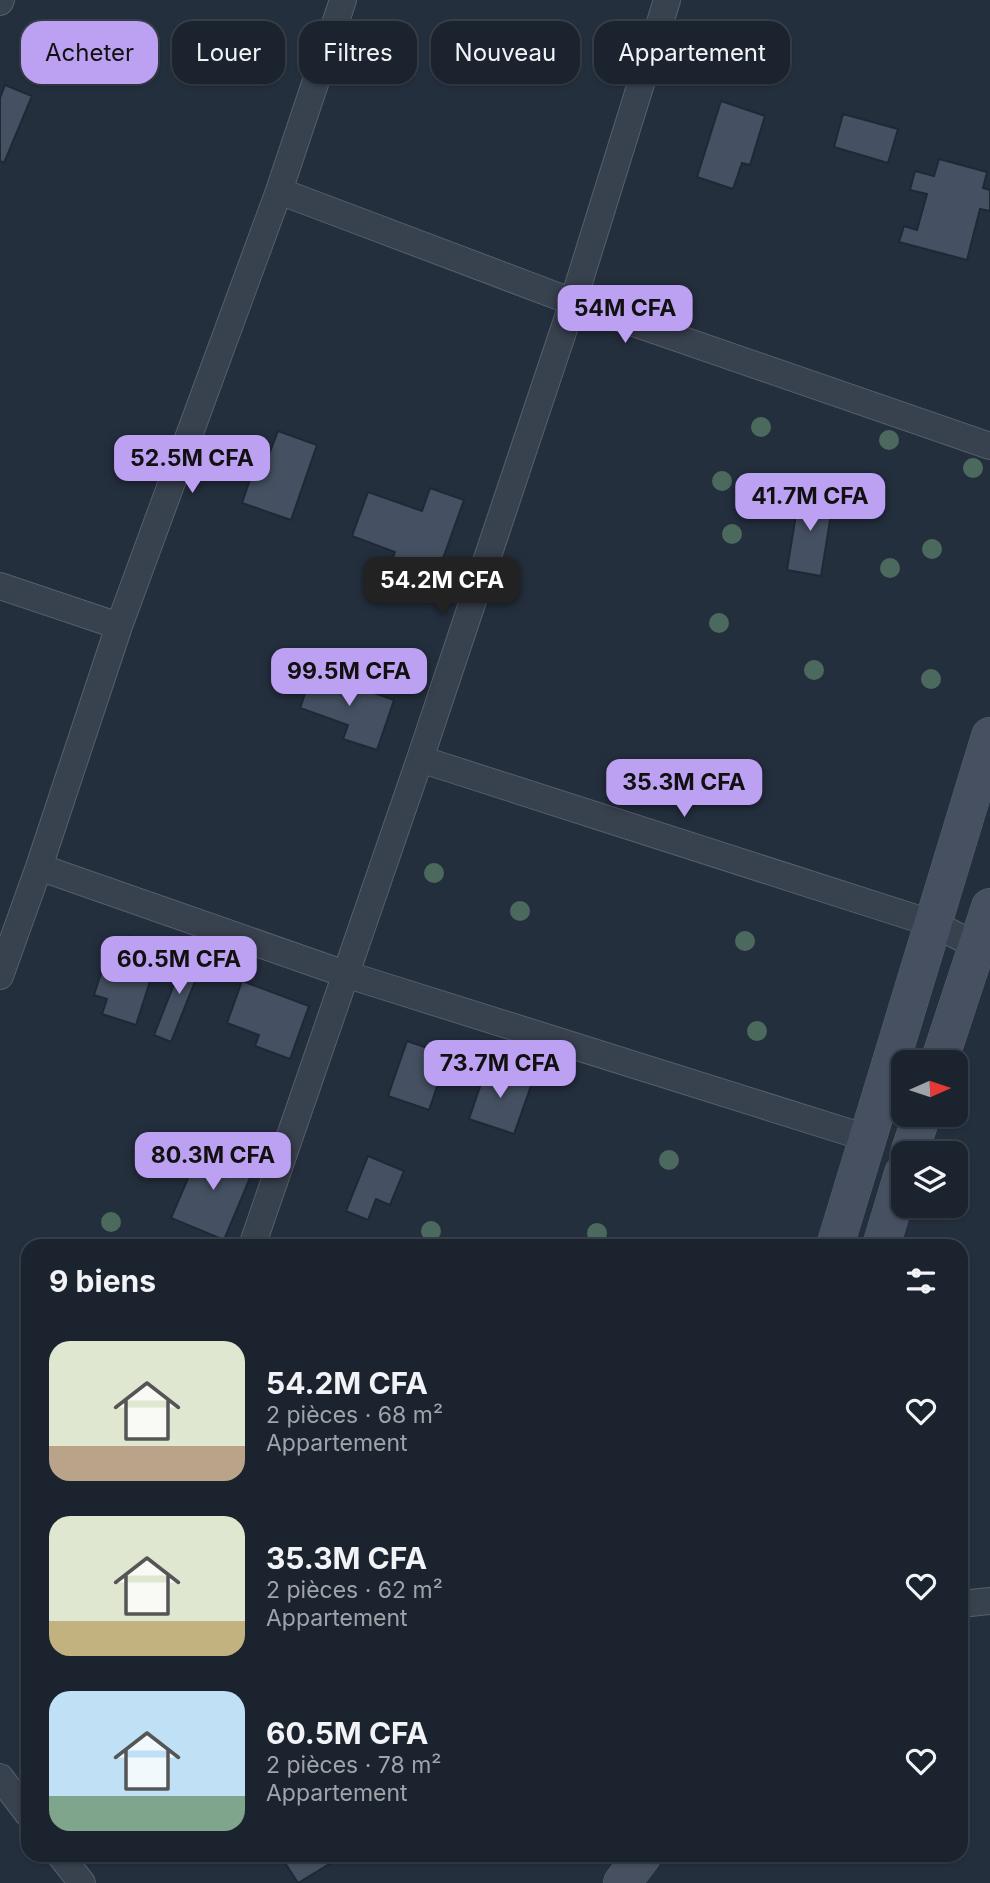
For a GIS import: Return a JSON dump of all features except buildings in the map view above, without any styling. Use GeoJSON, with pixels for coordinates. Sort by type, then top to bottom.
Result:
{"type":"FeatureCollection","features":[{"type":"Feature","properties":{"kind":"main road"},"geometry":{"type":"LineString","coordinates":[[837,1239],[990,736]]}},
{"type":"Feature","properties":{"kind":"main road"},"geometry":{"type":"LineString","coordinates":[[943,1050],[990,907]]}},
{"type":"Feature","properties":{"kind":"main road"},"geometry":{"type":"LineString","coordinates":[[883,1239],[891,1213]]}},
{"type":"Feature","properties":{"kind":"main road"},"geometry":{"type":"LineString","coordinates":[[622,1883],[638,1862]]}},
{"type":"Feature","properties":{"kind":"street"},"geometry":{"type":"LineString","coordinates":[[0,976],[6,937],[39,867],[119,626],[279,191],[343,0]]}},
{"type":"Feature","properties":{"kind":"street"},"geometry":{"type":"LineString","coordinates":[[254,1239],[573,302],[667,0]]}},
{"type":"Feature","properties":{"kind":"street"},"geometry":{"type":"LineString","coordinates":[[279,191],[573,302],[990,446]]}},
{"type":"Feature","properties":{"kind":"street"},"geometry":{"type":"LineString","coordinates":[[0,586],[119,626]]}},
{"type":"Feature","properties":{"kind":"street"},"geometry":{"type":"LineString","coordinates":[[419,759],[933,923],[977,946]]}},
{"type":"Feature","properties":{"kind":"street"},"geometry":{"type":"LineString","coordinates":[[39,867],[345,974],[867,1138]]}},
{"type":"Feature","properties":{"kind":"street"},"geometry":{"type":"LineString","coordinates":[[968,1603],[990,1601]]}},
{"type":"Feature","properties":{"kind":"street"},"geometry":{"type":"LineString","coordinates":[[0,1777],[21,1805]]}},
{"type":"Feature","properties":{"kind":"street"},"geometry":{"type":"LineString","coordinates":[[66,1862],[82,1883]]}}]}
